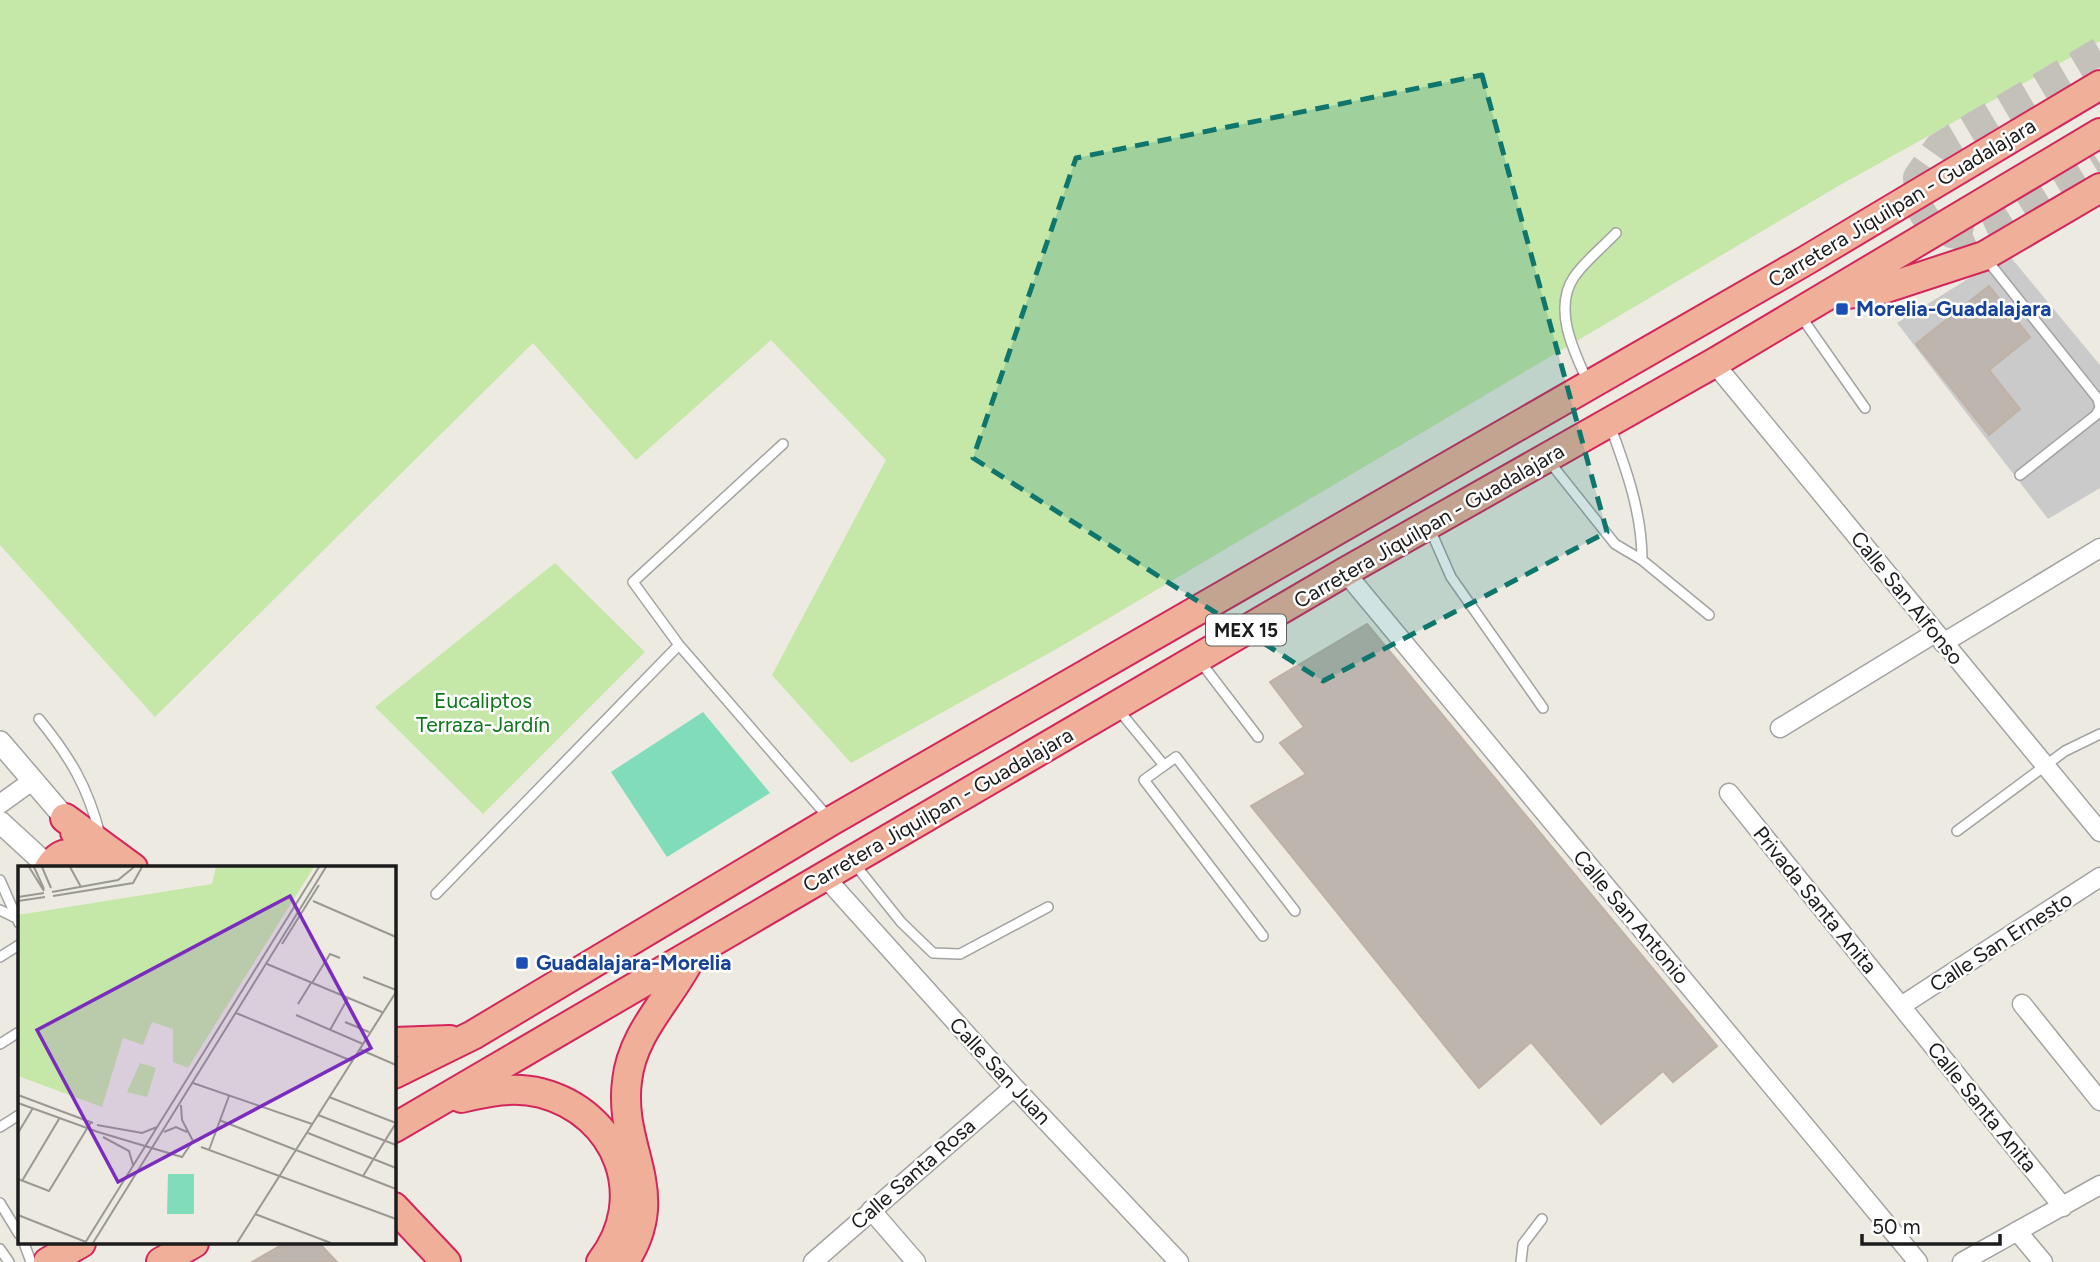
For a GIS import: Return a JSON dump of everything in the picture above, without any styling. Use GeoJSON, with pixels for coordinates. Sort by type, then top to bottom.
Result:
{"type":"FeatureCollection","features":[{"type":"Feature","properties":{"kind":"highway","name":"Carretera Jiquilpan - Guadalajara"},"geometry":{"type":"LineString","coordinates":[[396,1073],[473,1035],[831,821],[1805,261],[2100,85]]}},
{"type":"Feature","properties":{"kind":"highway","name":"Carretera Jiquilpan - Guadalajara"},"geometry":{"type":"LineString","coordinates":[[396,1127],[1345,572],[1799,314],[2100,134]]}},
{"type":"Feature","properties":{"kind":"highway"},"geometry":{"type":"LineString","coordinates":[[1829,296],[1880,290],[1984,256],[2100,188]]}},
{"type":"Feature","properties":{"kind":"highway"},"geometry":{"type":"LineString","coordinates":[[65,818],[98,860]]}},
{"type":"Feature","properties":{"kind":"highway"},"geometry":{"type":"LineString","coordinates":[[51,866],[65,852],[124,866]]}},
{"type":"Feature","properties":{"kind":"highway"},"geometry":{"type":"LineString","coordinates":[[624,1262],[637,1238],[644,1204],[642,1177],[628,1123],[627,1080],[651,1018],[693,954]]}},
{"type":"Feature","properties":{"kind":"highway"},"geometry":{"type":"LineString","coordinates":[[396,1042],[432,1042],[473,1035]]}},
{"type":"Feature","properties":{"kind":"highway"},"geometry":{"type":"LineString","coordinates":[[437,1103],[498,1090],[527,1091],[564,1102],[597,1124],[615,1149],[625,1180],[625,1198],[619,1228],[601,1262]]}},
{"type":"Feature","properties":{"kind":"highway"},"geometry":{"type":"LineString","coordinates":[[396,1209],[446,1262]]}},
{"type":"Feature","properties":{"kind":"highway"},"geometry":{"type":"LineString","coordinates":[[396,1236],[419,1262]]}},
{"type":"Feature","properties":{"kind":"highway"},"geometry":{"type":"LineString","coordinates":[[48,1262],[78,1244]]}},
{"type":"Feature","properties":{"kind":"highway"},"geometry":{"type":"LineString","coordinates":[[161,1262],[192,1244]]}},
{"type":"Feature","properties":{"kind":"street","name":"Calle San Alfonso"},"geometry":{"type":"LineString","coordinates":[[1714,363],[2100,832]]}},
{"type":"Feature","properties":{"kind":"street"},"geometry":{"type":"LineString","coordinates":[[1780,728],[2100,548]]}},
{"type":"Feature","properties":{"kind":"street","name":"Calle San Antonio"},"geometry":{"type":"LineString","coordinates":[[1345,572],[1918,1262]]}},
{"type":"Feature","properties":{"kind":"street"},"geometry":{"type":"LineString","coordinates":[[0,742],[65,818]]}},
{"type":"Feature","properties":{"kind":"street"},"geometry":{"type":"LineString","coordinates":[[0,804],[32,781]]}},
{"type":"Feature","properties":{"kind":"street","name":"Privada Santa Anita"},"geometry":{"type":"LineString","coordinates":[[1730,793],[1901,1006]]}},
{"type":"Feature","properties":{"kind":"street"},"geometry":{"type":"LineString","coordinates":[[0,822],[47,866]]}},
{"type":"Feature","properties":{"kind":"street","name":"Calle San Juan"},"geometry":{"type":"LineString","coordinates":[[825,877],[1014,1087],[1179,1262]]}},
{"type":"Feature","properties":{"kind":"street","name":"Calle San Ernesto"},"geometry":{"type":"LineString","coordinates":[[1901,1006],[2100,877]]}},
{"type":"Feature","properties":{"kind":"street"},"geometry":{"type":"LineString","coordinates":[[2022,1004],[2100,1101]]}},
{"type":"Feature","properties":{"kind":"street","name":"Calle Santa Anita"},"geometry":{"type":"LineString","coordinates":[[1901,1006],[2063,1207]]}},
{"type":"Feature","properties":{"kind":"street","name":"Calle Santa Rosa"},"geometry":{"type":"LineString","coordinates":[[813,1262],[1014,1087]]}},
{"type":"Feature","properties":{"kind":"street"},"geometry":{"type":"LineString","coordinates":[[1962,1262],[2100,1185]]}},
{"type":"Feature","properties":{"kind":"street"},"geometry":{"type":"LineString","coordinates":[[871,1210],[916,1262]]}},
{"type":"Feature","properties":{"kind":"street"},"geometry":{"type":"LineString","coordinates":[[2017,1231],[2043,1262]]}},
{"type":"Feature","properties":{"kind":"lane"},"geometry":{"type":"LineString","coordinates":[[1589,385],[1576,356],[1563,306],[1573,278],[1616,233]]}},
{"type":"Feature","properties":{"kind":"lane"},"geometry":{"type":"LineString","coordinates":[[1984,256],[2098,399],[2100,407],[2096,415],[2020,475]]}},
{"type":"Feature","properties":{"kind":"lane"},"geometry":{"type":"LineString","coordinates":[[1799,314],[1864,408]]}},
{"type":"Feature","properties":{"kind":"lane"},"geometry":{"type":"LineString","coordinates":[[1609,423],[1634,496],[1642,540],[1642,560]]}},
{"type":"Feature","properties":{"kind":"lane"},"geometry":{"type":"LineString","coordinates":[[783,444],[633,582],[679,645],[831,821]]}},
{"type":"Feature","properties":{"kind":"lane"},"geometry":{"type":"LineString","coordinates":[[1547,459],[1577,500],[1615,544],[1642,560],[1709,615]]}},
{"type":"Feature","properties":{"kind":"lane"},"geometry":{"type":"LineString","coordinates":[[1429,525],[1451,577],[1543,708]]}},
{"type":"Feature","properties":{"kind":"lane"},"geometry":{"type":"LineString","coordinates":[[436,894],[679,645]]}},
{"type":"Feature","properties":{"kind":"lane"},"geometry":{"type":"LineString","coordinates":[[1198,658],[1258,737]]}},
{"type":"Feature","properties":{"kind":"lane"},"geometry":{"type":"LineString","coordinates":[[1116,706],[1163,764]]}},
{"type":"Feature","properties":{"kind":"lane"},"geometry":{"type":"LineString","coordinates":[[39,719],[70,756],[94,813],[98,860]]}},
{"type":"Feature","properties":{"kind":"lane"},"geometry":{"type":"LineString","coordinates":[[1957,831],[2044,766],[2100,734]]}},
{"type":"Feature","properties":{"kind":"lane"},"geometry":{"type":"LineString","coordinates":[[1263,936],[1144,780],[1163,764],[1176,757],[1294,911]]}},
{"type":"Feature","properties":{"kind":"lane"},"geometry":{"type":"LineString","coordinates":[[852,861],[901,922],[933,953],[960,954],[1048,907]]}},
{"type":"Feature","properties":{"kind":"lane"},"geometry":{"type":"LineString","coordinates":[[0,880],[17,920]]}},
{"type":"Feature","properties":{"kind":"lane"},"geometry":{"type":"LineString","coordinates":[[0,910],[17,920]]}},
{"type":"Feature","properties":{"kind":"lane"},"geometry":{"type":"LineString","coordinates":[[0,957],[18,946]]}},
{"type":"Feature","properties":{"kind":"lane"},"geometry":{"type":"LineString","coordinates":[[0,1044],[18,1033]]}},
{"type":"Feature","properties":{"kind":"lane"},"geometry":{"type":"LineString","coordinates":[[0,1127],[18,1116]]}},
{"type":"Feature","properties":{"kind":"lane"},"geometry":{"type":"LineString","coordinates":[[0,1203],[18,1232]]}},
{"type":"Feature","properties":{"kind":"lane"},"geometry":{"type":"LineString","coordinates":[[1521,1262],[1522,1244],[1542,1219]]}},
{"type":"Feature","properties":{"kind":"lane"},"geometry":{"type":"LineString","coordinates":[[24,1244],[32,1262]]}},
{"type":"Feature","properties":{"kind":"lane"},"geometry":{"type":"LineString","coordinates":[[0,1249],[9,1262]]}},
{"type":"Feature","properties":{"kind":"highlighted area"},"geometry":{"type":"Polygon","coordinates":[[[1482,75],[1607,532],[1323,681],[973,458],[1076,158],[1482,75]]]}},
{"type":"Feature","properties":{"kind":"shaded area"},"geometry":{"type":"Polygon","coordinates":[[[2008,254],[2100,365],[2100,488],[2048,519],[1897,323],[2008,254]]]}},
{"type":"Feature","properties":{"kind":"green space"},"geometry":{"type":"Polygon","coordinates":[[[0,0],[2100,0],[2100,41],[1840,185],[1060,647],[851,763],[772,675],[886,460],[771,340],[636,460],[533,343],[155,717],[0,545],[0,0]]]}},
{"type":"Feature","properties":{"kind":"green space","name":"Eucaliptos Terraza-Jardín"},"geometry":{"type":"Polygon","coordinates":[[[555,563],[645,652],[483,814],[375,707],[555,563]]]}},
{"type":"Feature","properties":{"kind":"green space"},"geometry":{"type":"Polygon","coordinates":[[[703,712],[770,793],[667,857],[611,772],[703,712]]]}},
{"type":"Feature","properties":{"kind":"building"},"geometry":{"type":"Polygon","coordinates":[[[1989,286],[2030,337],[1989,370],[2020,409],[1989,435],[1916,344],[1989,286]]]}},
{"type":"Feature","properties":{"kind":"building"},"geometry":{"type":"Polygon","coordinates":[[[1367,624],[1717,1046],[1673,1082],[1663,1071],[1601,1124],[1531,1042],[1479,1088],[1251,806],[1306,774],[1280,743],[1304,727],[1270,682],[1367,624]]]}},
{"type":"Feature","properties":{"kind":"building"},"geometry":{"type":"Polygon","coordinates":[[[283,1244],[320,1244],[337,1262],[252,1262],[283,1244]]]}},
{"type":"Feature","properties":{"kind":"tunnel"},"geometry":{"type":"LineString","coordinates":[[2100,51],[1938,147],[1917,177],[1919,207],[1929,223],[1951,234],[1972,238],[2001,225],[2100,164]]}},
{"type":"Feature","properties":{"kind":"place","name":"Morelia-Guadalajara"},"geometry":{"type":"Point","coordinates":[1842,309]}},
{"type":"Feature","properties":{"kind":"place","name":"Guadalajara-Morelia"},"geometry":{"type":"Point","coordinates":[522,963]}}]}
